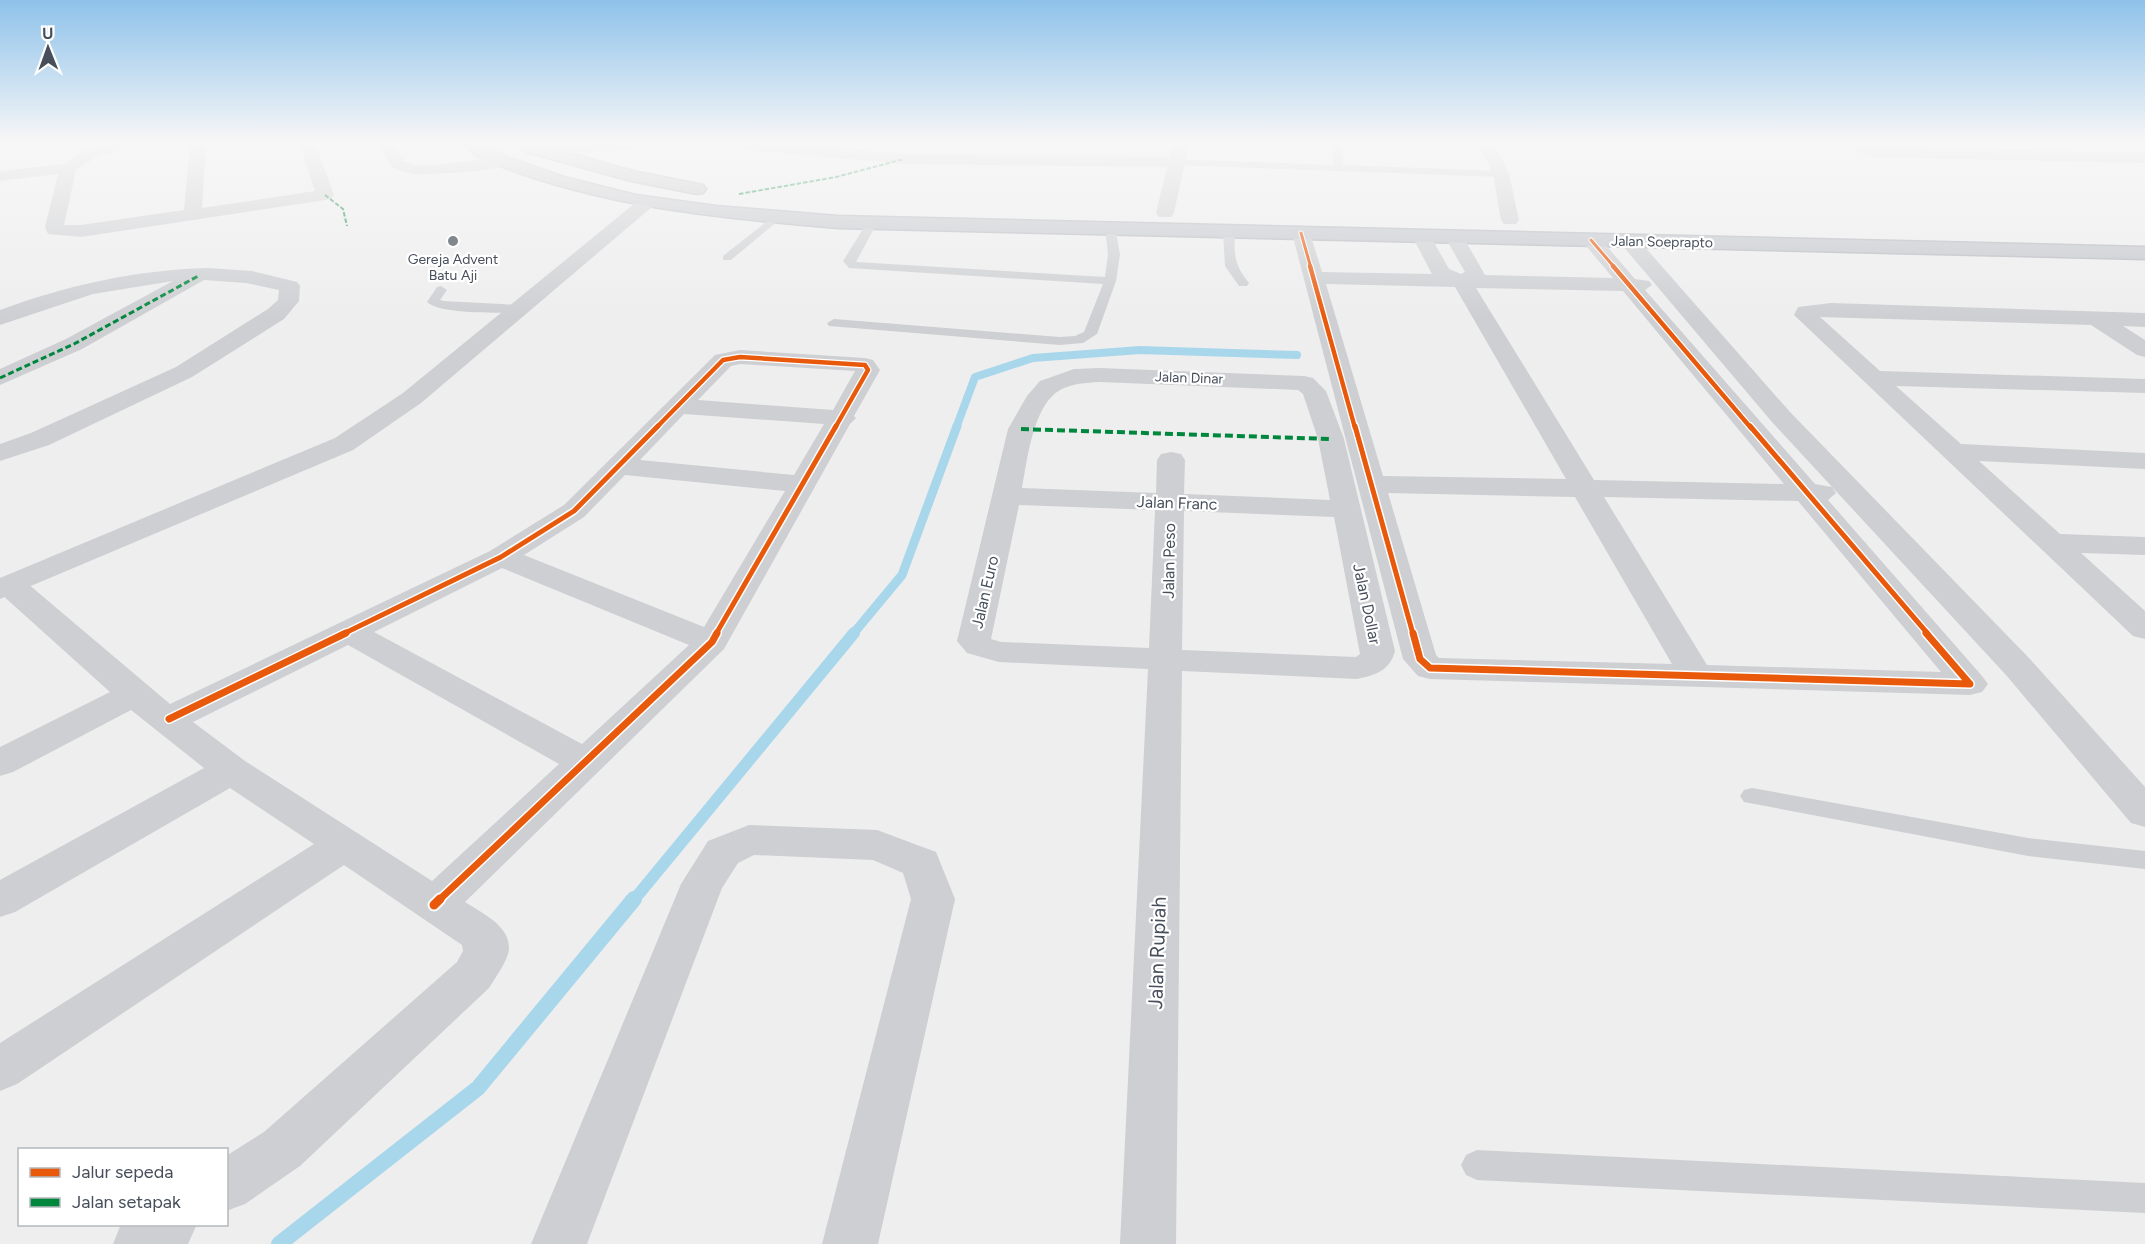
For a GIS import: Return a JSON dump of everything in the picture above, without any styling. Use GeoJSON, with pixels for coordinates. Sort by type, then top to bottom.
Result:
{"type":"FeatureCollection","features":[{"type":"Feature","properties":{"kind":"highway","name":"Jalan Soeprapto"},"geometry":{"type":"LineString","coordinates":[[638,201],[775,218],[872,223],[2145,253]]}},
{"type":"Feature","properties":{"kind":"highway"},"geometry":{"type":"LineString","coordinates":[[885,205],[1380,217]]}},
{"type":"Feature","properties":{"kind":"highway"},"geometry":{"type":"LineString","coordinates":[[1486,219],[1516,220]]}},
{"type":"Feature","properties":{"kind":"street"},"geometry":{"type":"LineString","coordinates":[[62,201],[55,230],[81,231],[283,201]]}},
{"type":"Feature","properties":{"kind":"street"},"geometry":{"type":"LineString","coordinates":[[193,214],[194,201]]}},
{"type":"Feature","properties":{"kind":"street"},"geometry":{"type":"LineString","coordinates":[[1166,213],[1169,201]]}},
{"type":"Feature","properties":{"kind":"street"},"geometry":{"type":"LineString","coordinates":[[1510,201],[1516,220]]}},
{"type":"Feature","properties":{"kind":"street"},"geometry":{"type":"LineString","coordinates":[[228,1185],[282,1149],[473,975],[486,952],[483,936],[231,770],[5,587],[344,444],[412,398],[646,203]]}},
{"type":"Feature","properties":{"kind":"street"},"geometry":{"type":"LineString","coordinates":[[1301,233],[1420,659],[1430,668],[1970,684],[1591,240]]}},
{"type":"Feature","properties":{"kind":"street"},"geometry":{"type":"LineString","coordinates":[[1421,236],[1441,273],[1462,281],[1696,676]]}},
{"type":"Feature","properties":{"kind":"street"},"geometry":{"type":"LineString","coordinates":[[1454,237],[1476,274],[1462,281]]}},
{"type":"Feature","properties":{"kind":"street"},"geometry":{"type":"LineString","coordinates":[[1629,241],[1781,417],[2018,667],[2145,813]]}},
{"type":"Feature","properties":{"kind":"street"},"geometry":{"type":"LineString","coordinates":[[0,318],[42,302],[96,286],[163,274],[240,276],[290,285],[288,301],[276,314],[184,372],[40,439],[0,453]]}},
{"type":"Feature","properties":{"kind":"street"},"geometry":{"type":"LineString","coordinates":[[0,378],[74,344],[200,275]]}},
{"type":"Feature","properties":{"kind":"street"},"geometry":{"type":"LineString","coordinates":[[1314,278],[1668,285]]}},
{"type":"Feature","properties":{"kind":"street"},"geometry":{"type":"LineString","coordinates":[[2145,320],[1831,309],[1806,312],[1805,315],[2145,629]]}},
{"type":"Feature","properties":{"kind":"street"},"geometry":{"type":"LineString","coordinates":[[2097,319],[2145,350]]}},
{"type":"Feature","properties":{"kind":"street"},"geometry":{"type":"LineString","coordinates":[[169,719],[501,557],[574,511],[677,406],[728,358],[865,364],[868,370],[843,418],[712,642],[434,905]]}},
{"type":"Feature","properties":{"kind":"street","name":"Jalan Dinar"},"geometry":{"type":"LineString","coordinates":[[1074,376],[1304,383]]}},
{"type":"Feature","properties":{"kind":"street","name":"Jalan Euro"},"geometry":{"type":"LineString","coordinates":[[1074,376],[1055,383],[1039,396],[1021,429],[1008,496],[974,641],[980,646],[999,652],[1167,661]]}},
{"type":"Feature","properties":{"kind":"street"},"geometry":{"type":"LineString","coordinates":[[1872,378],[2145,386]]}},
{"type":"Feature","properties":{"kind":"street","name":"Jalan Dollar"},"geometry":{"type":"LineString","coordinates":[[1167,661],[1358,668],[1376,659],[1378,651],[1331,439],[1314,391],[1304,383]]}},
{"type":"Feature","properties":{"kind":"street"},"geometry":{"type":"LineString","coordinates":[[677,406],[843,418]]}},
{"type":"Feature","properties":{"kind":"street"},"geometry":{"type":"LineString","coordinates":[[1955,452],[2145,461]]}},
{"type":"Feature","properties":{"kind":"street","name":"Jalan Peso"},"geometry":{"type":"LineString","coordinates":[[1167,661],[1171,460]]}},
{"type":"Feature","properties":{"kind":"street"},"geometry":{"type":"LineString","coordinates":[[618,466],[804,484]]}},
{"type":"Feature","properties":{"kind":"street"},"geometry":{"type":"LineString","coordinates":[[1371,484],[1854,494]]}},
{"type":"Feature","properties":{"kind":"street","name":"Jalan Franc"},"geometry":{"type":"LineString","coordinates":[[1008,496],[1347,509]]}},
{"type":"Feature","properties":{"kind":"street"},"geometry":{"type":"LineString","coordinates":[[2050,543],[2145,546]]}},
{"type":"Feature","properties":{"kind":"street"},"geometry":{"type":"LineString","coordinates":[[501,557],[712,642]]}},
{"type":"Feature","properties":{"kind":"street"},"geometry":{"type":"LineString","coordinates":[[348,631],[585,762]]}},
{"type":"Feature","properties":{"kind":"street","name":"Jalan Rupiah"},"geometry":{"type":"LineString","coordinates":[[1148,1244],[1167,661]]}},
{"type":"Feature","properties":{"kind":"street"},"geometry":{"type":"LineString","coordinates":[[0,763],[135,694]]}},
{"type":"Feature","properties":{"kind":"street"},"geometry":{"type":"LineString","coordinates":[[0,900],[231,770]]}},
{"type":"Feature","properties":{"kind":"street"},"geometry":{"type":"LineString","coordinates":[[559,1244],[702,884],[723,852],[749,840],[877,845],[921,863],[933,899],[850,1244]]}},
{"type":"Feature","properties":{"kind":"street"},"geometry":{"type":"LineString","coordinates":[[0,1069],[344,845]]}},
{"type":"Feature","properties":{"kind":"street"},"geometry":{"type":"LineString","coordinates":[[141,1244],[167,1226]]}},
{"type":"Feature","properties":{"kind":"lane"},"geometry":{"type":"LineString","coordinates":[[727,258],[775,218]]}},
{"type":"Feature","properties":{"kind":"lane"},"geometry":{"type":"LineString","coordinates":[[872,223],[849,261],[853,265],[1110,281]]}},
{"type":"Feature","properties":{"kind":"lane"},"geometry":{"type":"LineString","coordinates":[[834,323],[1060,341],[1078,340],[1090,333],[1110,281],[1114,254],[1111,229]]}},
{"type":"Feature","properties":{"kind":"lane"},"geometry":{"type":"LineString","coordinates":[[1229,232],[1229,264],[1231,271],[1243,284]]}},
{"type":"Feature","properties":{"kind":"lane"},"geometry":{"type":"LineString","coordinates":[[441,290],[433,302],[443,305],[519,309]]}},
{"type":"Feature","properties":{"kind":"lane"},"geometry":{"type":"LineString","coordinates":[[1752,796],[2028,847],[2145,860]]}},
{"type":"Feature","properties":{"kind":"lane"},"geometry":{"type":"LineString","coordinates":[[1477,1165],[2145,1198]]}},
{"type":"Feature","properties":{"kind":"waterway"},"geometry":{"type":"LineString","coordinates":[[956,428],[975,377],[1033,358],[1140,350],[1297,355]]}},
{"type":"Feature","properties":{"kind":"waterway"},"geometry":{"type":"LineString","coordinates":[[853,634],[902,575],[957,426]]}},
{"type":"Feature","properties":{"kind":"waterway"},"geometry":{"type":"LineString","coordinates":[[633,901],[854,633]]}},
{"type":"Feature","properties":{"kind":"waterway"},"geometry":{"type":"LineString","coordinates":[[279,1244],[478,1088],[634,899]]}},
{"type":"Feature","properties":{"kind":"marked path"},"geometry":{"type":"LineString","coordinates":[[333,201],[343,209],[347,226]]}},
{"type":"Feature","properties":{"kind":"marked path"},"geometry":{"type":"LineString","coordinates":[[0,378],[74,344],[200,275]]}},
{"type":"Feature","properties":{"kind":"marked path"},"geometry":{"type":"LineString","coordinates":[[1021,429],[1331,439]]}},
{"type":"Feature","properties":{"kind":"cycle path"},"geometry":{"type":"LineString","coordinates":[[1301,233],[1420,659],[1430,668],[1970,684],[1591,240]]}},
{"type":"Feature","properties":{"kind":"cycle path"},"geometry":{"type":"LineString","coordinates":[[169,719],[501,557],[574,511],[723,360],[740,357],[865,365],[868,370],[712,642],[434,905]]}},
{"type":"Feature","properties":{"kind":"place","name":"Gereja Advent Batu Aji"},"geometry":{"type":"Point","coordinates":[453,241]}}]}
